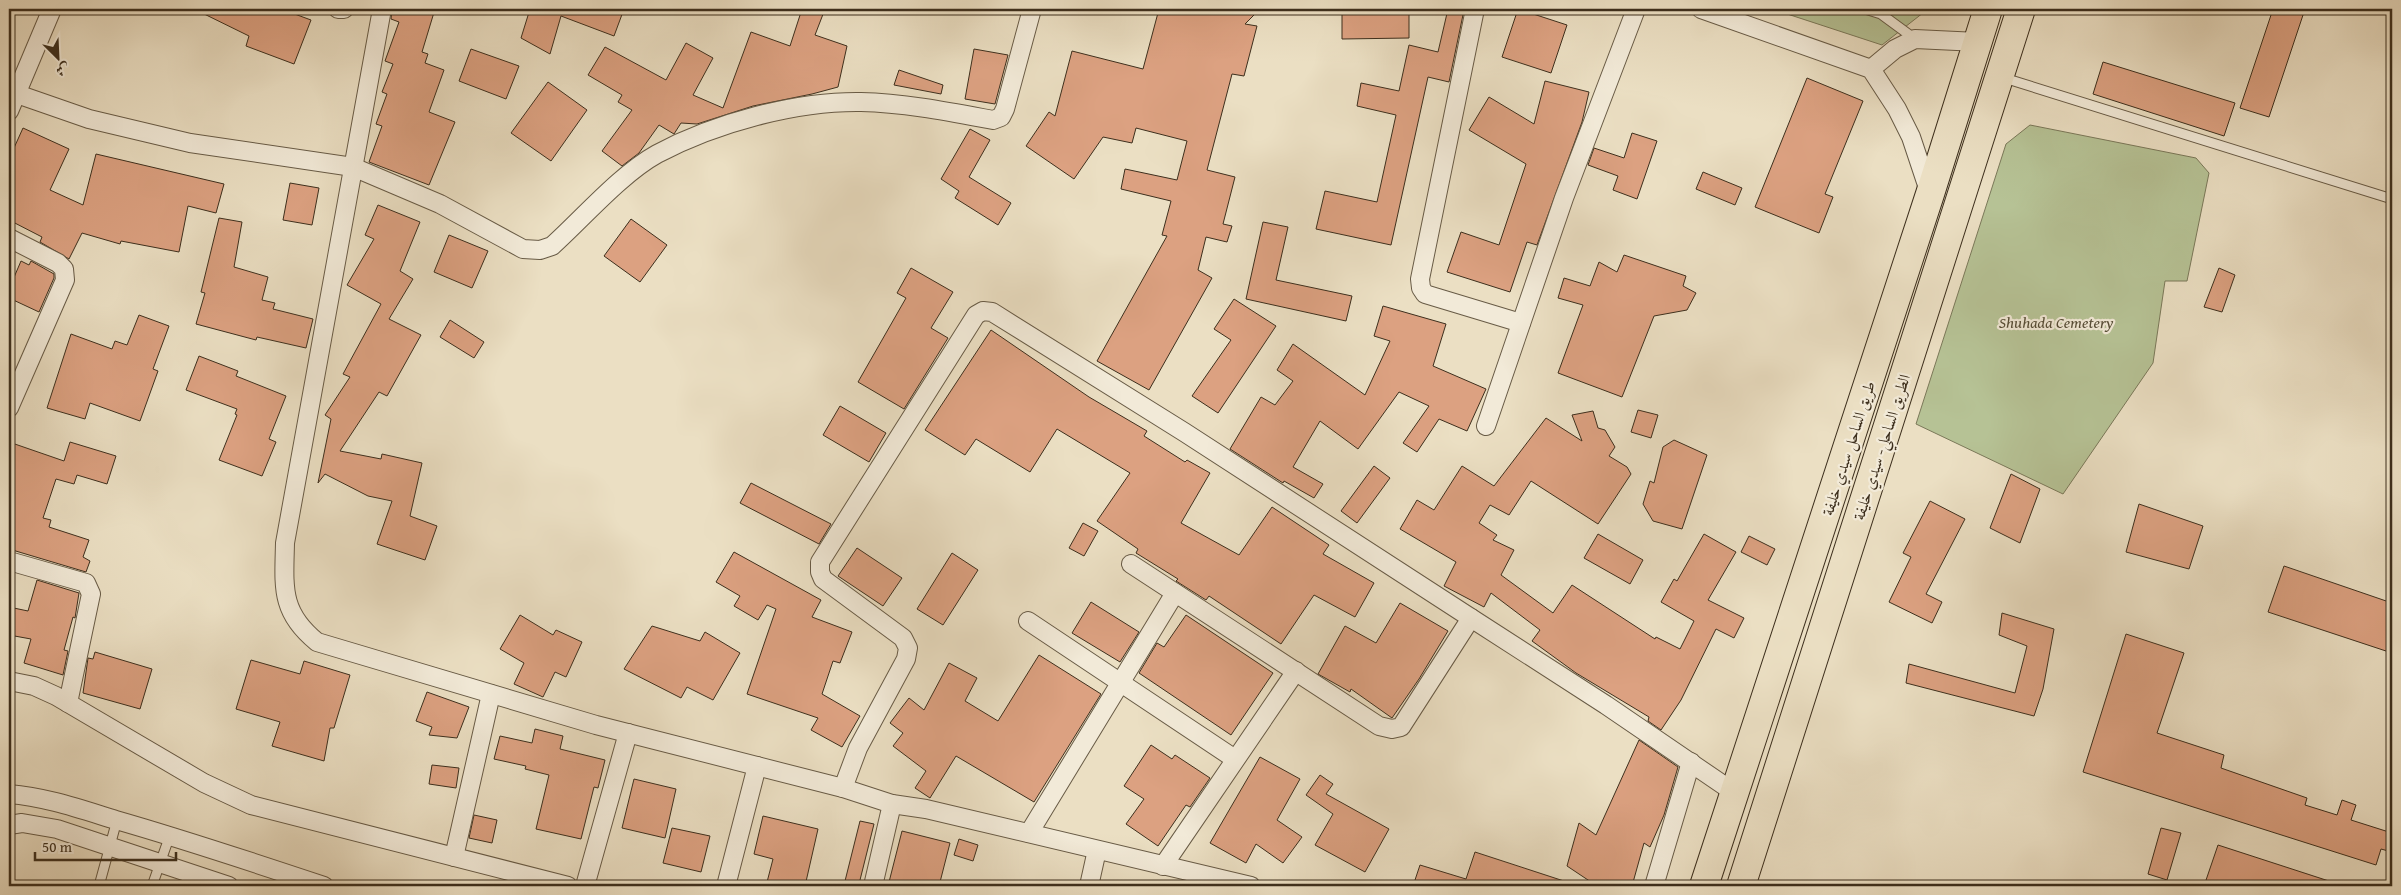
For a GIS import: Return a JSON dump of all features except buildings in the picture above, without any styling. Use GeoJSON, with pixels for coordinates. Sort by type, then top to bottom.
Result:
{"type":"FeatureCollection","features":[{"type":"Feature","properties":{"kind":"highway","name":"طريق الساحل سيدي خليفة"},"geometry":{"type":"LineString","coordinates":[[1704,886],[1930,194],[1988,9]]}},
{"type":"Feature","properties":{"kind":"highway","name":"الطريق الساحلي- سيدي خليفة"},"geometry":{"type":"LineString","coordinates":[[1741,886],[2021,9]]}},
{"type":"Feature","properties":{"kind":"street"},"geometry":{"type":"LineString","coordinates":[[9,111],[52,9]]}},
{"type":"Feature","properties":{"kind":"street"},"geometry":{"type":"LineString","coordinates":[[338,9],[344,9]]}},
{"type":"Feature","properties":{"kind":"street"},"geometry":{"type":"LineString","coordinates":[[382,9],[285,543],[284,591],[293,616],[304,632],[317,642],[492,694],[628,733],[843,788],[892,804],[926,809],[1251,886]]}},
{"type":"Feature","properties":{"kind":"street"},"geometry":{"type":"LineString","coordinates":[[16,94],[89,118],[190,143],[353,166],[440,204],[523,249],[540,250],[552,246],[633,171],[657,154],[709,131],[749,118],[816,105],[861,102],[932,110],[993,120],[1001,117],[1005,109],[1032,9]]}},
{"type":"Feature","properties":{"kind":"street"},"geometry":{"type":"LineString","coordinates":[[1475,9],[1420,279],[1421,288],[1425,294],[1521,323]]}},
{"type":"Feature","properties":{"kind":"street"},"geometry":{"type":"LineString","coordinates":[[1486,426],[1564,198],[1636,9]]}},
{"type":"Feature","properties":{"kind":"street"},"geometry":{"type":"LineString","coordinates":[[1701,9],[1871,69],[1896,108],[1911,138],[1930,194]]}},
{"type":"Feature","properties":{"kind":"street"},"geometry":{"type":"LineString","coordinates":[[1871,69],[1895,49],[1915,39],[1978,42]]}},
{"type":"Feature","properties":{"kind":"street"},"geometry":{"type":"LineString","coordinates":[[9,238],[58,263],[64,269],[65,280],[9,408]]}},
{"type":"Feature","properties":{"kind":"street"},"geometry":{"type":"LineString","coordinates":[[843,788],[858,748],[906,659],[908,648],[903,638],[823,579],[820,572],[820,562],[976,315],[983,311],[992,312],[1184,432],[1691,762],[1735,793]]}},
{"type":"Feature","properties":{"kind":"street"},"geometry":{"type":"LineString","coordinates":[[9,561],[86,583],[90,587],[92,594],[68,703]]}},
{"type":"Feature","properties":{"kind":"street"},"geometry":{"type":"LineString","coordinates":[[1130,564],[1379,726],[1392,729],[1401,727],[1471,618]]}},
{"type":"Feature","properties":{"kind":"street"},"geometry":{"type":"LineString","coordinates":[[1029,833],[1175,593]]}},
{"type":"Feature","properties":{"kind":"street"},"geometry":{"type":"LineString","coordinates":[[1028,621],[1235,759]]}},
{"type":"Feature","properties":{"kind":"street"},"geometry":{"type":"LineString","coordinates":[[1163,866],[1296,671]]}},
{"type":"Feature","properties":{"kind":"street"},"geometry":{"type":"LineString","coordinates":[[9,681],[34,686],[68,703],[204,783],[251,805],[568,886]]}},
{"type":"Feature","properties":{"kind":"street"},"geometry":{"type":"LineString","coordinates":[[454,857],[492,694]]}},
{"type":"Feature","properties":{"kind":"street"},"geometry":{"type":"LineString","coordinates":[[585,886],[628,733]]}},
{"type":"Feature","properties":{"kind":"street"},"geometry":{"type":"LineString","coordinates":[[1654,886],[1691,762]]}},
{"type":"Feature","properties":{"kind":"street"},"geometry":{"type":"LineString","coordinates":[[726,886],[757,766]]}},
{"type":"Feature","properties":{"kind":"street"},"geometry":{"type":"LineString","coordinates":[[9,794],[35,796],[170,835],[324,886]]}},
{"type":"Feature","properties":{"kind":"street"},"geometry":{"type":"LineString","coordinates":[[873,886],[892,804]]}},
{"type":"Feature","properties":{"kind":"street"},"geometry":{"type":"LineString","coordinates":[[9,825],[22,823],[57,830],[229,886]]}},
{"type":"Feature","properties":{"kind":"street"},"geometry":{"type":"LineString","coordinates":[[1089,886],[1097,850]]}},
{"type":"Feature","properties":{"kind":"lane"},"geometry":{"type":"LineString","coordinates":[[1865,9],[1881,14],[1915,39]]}},
{"type":"Feature","properties":{"kind":"lane"},"geometry":{"type":"LineString","coordinates":[[1999,76],[2392,199]]}},
{"type":"Feature","properties":{"kind":"lane"},"geometry":{"type":"LineString","coordinates":[[100,886],[116,820]]}},
{"type":"Feature","properties":{"kind":"lane"},"geometry":{"type":"LineString","coordinates":[[152,886],[158,864],[170,835]]}},
{"type":"Feature","properties":{"kind":"green space"},"geometry":{"type":"Polygon","coordinates":[[[1772,9],[1928,9],[1882,45],[1772,9]]]}},
{"type":"Feature","properties":{"kind":"green space","name":"Shuhada Cemetery"},"geometry":{"type":"Polygon","coordinates":[[[2030,125],[2196,158],[2209,173],[2187,281],[2165,281],[2153,363],[2063,494],[1916,424],[2006,144],[2030,125]]]}}]}
